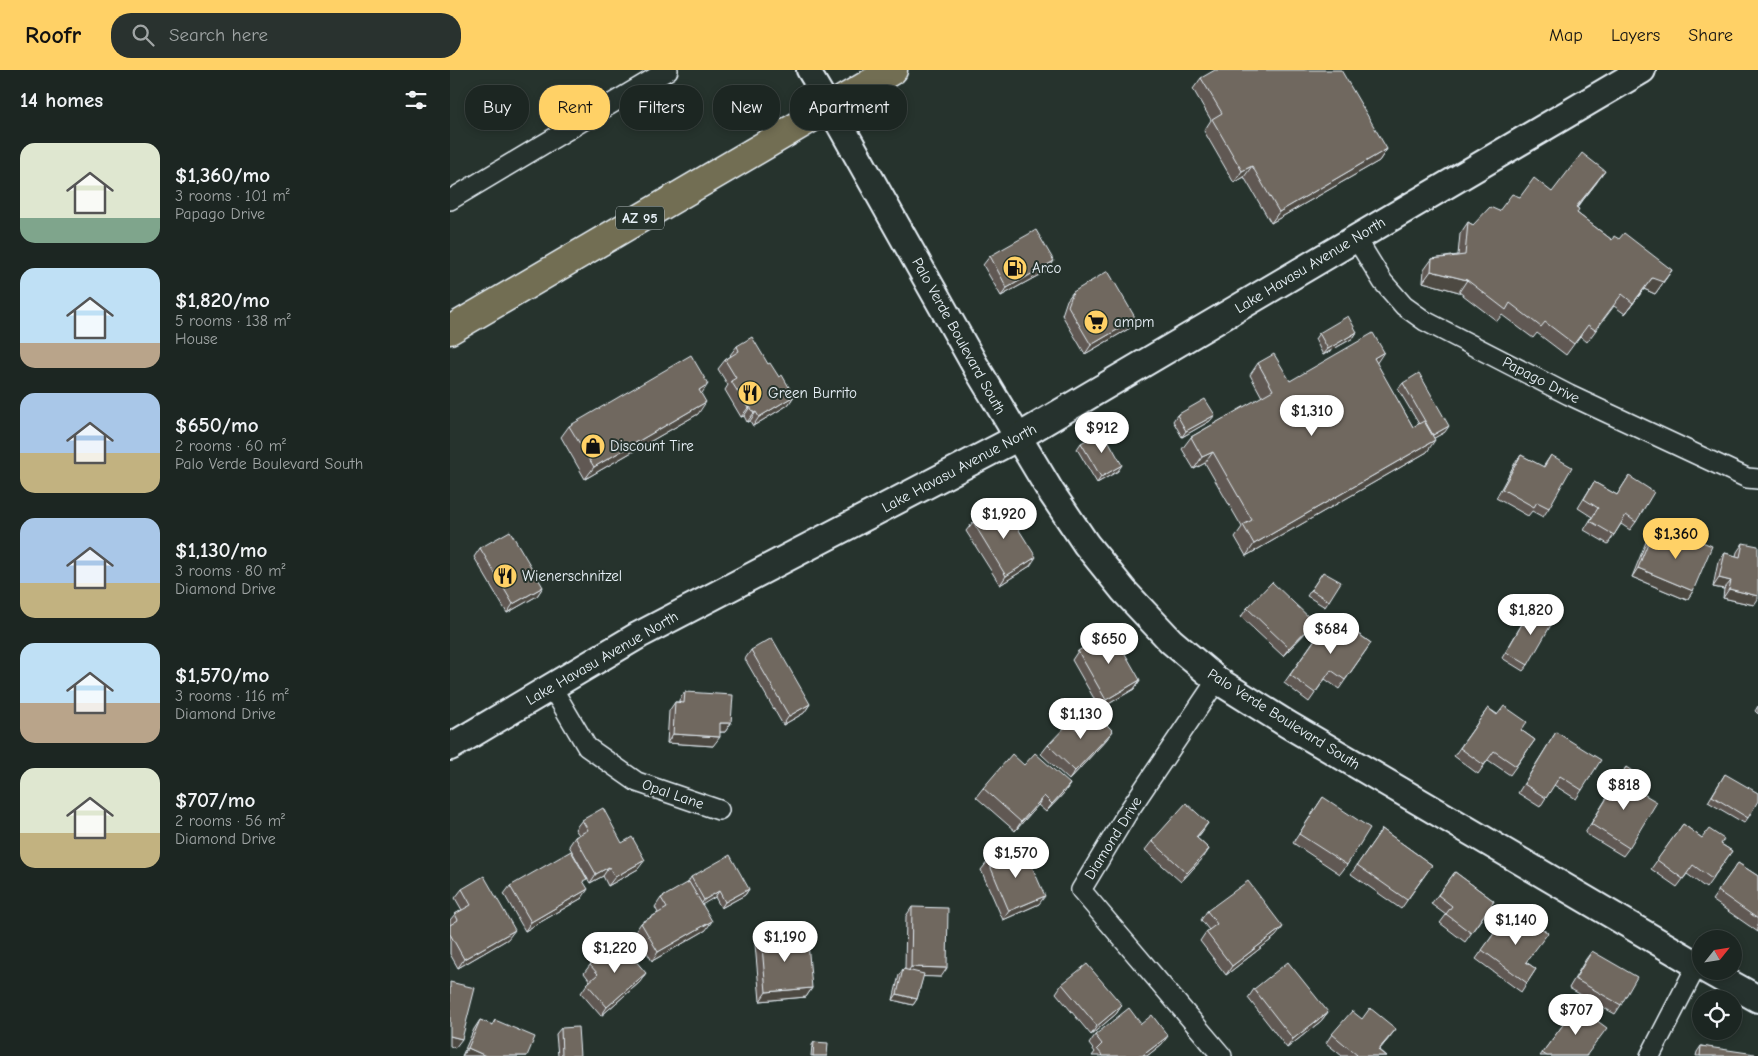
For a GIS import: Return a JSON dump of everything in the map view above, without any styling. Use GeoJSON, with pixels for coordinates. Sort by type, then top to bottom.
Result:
{"type":"FeatureCollection","features":[{"type":"Feature","properties":{"kind":"highway","name":"AZ 95"},"geometry":{"type":"LineString","coordinates":[[867,85],[893,70]]}},
{"type":"Feature","properties":{"kind":"highway","name":"AZ 95"},"geometry":{"type":"LineString","coordinates":[[450,330],[791,130]]}},
{"type":"Feature","properties":{"kind":"main road","name":"Lake Havasu Avenue North"},"geometry":{"type":"LineString","coordinates":[[450,747],[639,635],[1017,438],[1642,70]]}},
{"type":"Feature","properties":{"kind":"main road","name":"Palo Verde Boulevard South"},"geometry":{"type":"LineString","coordinates":[[843,130],[1017,438],[1051,492],[1086,544],[1124,591],[1171,641],[1217,680],[1287,724],[1692,962]]}},
{"type":"Feature","properties":{"kind":"main road","name":"Palo Verde Boulevard South"},"geometry":{"type":"LineString","coordinates":[[1723,980],[1758,1000]]}},
{"type":"Feature","properties":{"kind":"street"},"geometry":{"type":"LineString","coordinates":[[450,200],[668,70]]}},
{"type":"Feature","properties":{"kind":"street","name":"Palo Verde Boulevard South"},"geometry":{"type":"LineString","coordinates":[[808,70],[817,85]]}},
{"type":"Feature","properties":{"kind":"street","name":"Papago Drive"},"geometry":{"type":"LineString","coordinates":[[1356,238],[1383,282],[1404,306],[1424,321],[1578,399],[1747,478],[1758,480]]}},
{"type":"Feature","properties":{"kind":"street","name":"Diamond Drive"},"geometry":{"type":"LineString","coordinates":[[1217,680],[1128,812],[1081,890],[1222,1056]]}},
{"type":"Feature","properties":{"kind":"street","name":"Opal Lane"},"geometry":{"type":"LineString","coordinates":[[551,686],[587,747],[638,782],[719,810]]}},
{"type":"Feature","properties":{"kind":"street"},"geometry":{"type":"LineString","coordinates":[[1650,1056],[1695,980]]}},
{"type":"Feature","properties":{"kind":"building"},"geometry":{"type":"Polygon","coordinates":[[[1215,70],[1341,70],[1387,149],[1279,212],[1252,166],[1242,171],[1212,119],[1222,113],[1201,78],[1215,70]]]}},
{"type":"Feature","properties":{"kind":"building"},"geometry":{"type":"Polygon","coordinates":[[[1582,153],[1605,171],[1576,207],[1579,209],[1577,213],[1612,240],[1614,236],[1619,239],[1624,233],[1672,270],[1663,282],[1652,278],[1633,303],[1622,294],[1595,330],[1588,325],[1574,344],[1545,322],[1541,327],[1510,303],[1506,310],[1467,280],[1431,271],[1432,259],[1465,255],[1468,222],[1473,225],[1490,207],[1499,211],[1512,194],[1520,197],[1534,178],[1552,192],[1582,153]]]}},
{"type":"Feature","properties":{"kind":"building","name":"Arco"},"geometry":{"type":"Polygon","coordinates":[[[1036,230],[1054,261],[1007,288],[990,256],[1036,230]]]}},
{"type":"Feature","properties":{"kind":"building","name":"ampm"},"geometry":{"type":"Polygon","coordinates":[[[1108,271],[1136,319],[1091,345],[1068,306],[1073,292],[1108,271]]]}},
{"type":"Feature","properties":{"kind":"building"},"geometry":{"type":"Polygon","coordinates":[[[1348,316],[1357,332],[1328,349],[1319,333],[1348,316]]]}},
{"type":"Feature","properties":{"kind":"building"},"geometry":{"type":"Polygon","coordinates":[[[1373,333],[1384,352],[1374,358],[1413,427],[1424,421],[1435,440],[1254,544],[1243,525],[1252,520],[1213,452],[1202,457],[1191,437],[1273,390],[1258,363],[1274,354],[1290,381],[1373,333]]]}},
{"type":"Feature","properties":{"kind":"building"},"geometry":{"type":"Polygon","coordinates":[[[752,337],[768,364],[770,363],[779,377],[782,375],[794,396],[759,417],[750,407],[748,408],[731,381],[736,378],[725,360],[739,351],[737,346],[752,337]]]}},
{"type":"Feature","properties":{"kind":"building"},"geometry":{"type":"Polygon","coordinates":[[[691,355],[708,384],[699,390],[706,402],[594,467],[569,426],[691,355]]]}},
{"type":"Feature","properties":{"kind":"building"},"geometry":{"type":"Polygon","coordinates":[[[1419,373],[1449,426],[1433,435],[1403,383],[1419,373]]]}},
{"type":"Feature","properties":{"kind":"building"},"geometry":{"type":"Polygon","coordinates":[[[1205,399],[1215,415],[1186,431],[1177,415],[1205,399]]]}},
{"type":"Feature","properties":{"kind":"building"},"geometry":{"type":"Polygon","coordinates":[[[1103,431],[1122,465],[1101,477],[1081,443],[1103,431]]]}},
{"type":"Feature","properties":{"kind":"building"},"geometry":{"type":"Polygon","coordinates":[[[1521,455],[1544,467],[1551,455],[1572,467],[1549,508],[1537,502],[1534,507],[1502,489],[1521,455]]]}},
{"type":"Feature","properties":{"kind":"building"},"geometry":{"type":"Polygon","coordinates":[[[1629,476],[1654,492],[1636,522],[1626,515],[1614,535],[1590,521],[1598,508],[1584,499],[1594,482],[1617,495],[1629,476]]]}},
{"type":"Feature","properties":{"kind":"building"},"geometry":{"type":"Polygon","coordinates":[[[1002,503],[1036,557],[1006,576],[973,522],[1002,503]]]}},
{"type":"Feature","properties":{"kind":"building","name":"Wienerschnitzel"},"geometry":{"type":"Polygon","coordinates":[[[510,531],[543,587],[513,604],[480,548],[510,531]]]}},
{"type":"Feature","properties":{"kind":"building"},"geometry":{"type":"Polygon","coordinates":[[[1652,533],[1677,543],[1681,533],[1712,546],[1693,591],[1638,568],[1652,533]]]}},
{"type":"Feature","properties":{"kind":"building"},"geometry":{"type":"Polygon","coordinates":[[[1743,543],[1758,546],[1758,596],[1729,589],[1731,581],[1719,578],[1725,553],[1740,557],[1743,543]]]}},
{"type":"Feature","properties":{"kind":"building"},"geometry":{"type":"Polygon","coordinates":[[[1323,572],[1341,582],[1329,601],[1311,590],[1323,572]]]}},
{"type":"Feature","properties":{"kind":"building"},"geometry":{"type":"Polygon","coordinates":[[[1272,582],[1314,622],[1289,648],[1247,608],[1272,582]]]}},
{"type":"Feature","properties":{"kind":"building"},"geometry":{"type":"Polygon","coordinates":[[[1540,606],[1556,616],[1528,665],[1506,652],[1522,624],[1528,627],[1540,606]]]}},
{"type":"Feature","properties":{"kind":"building"},"geometry":{"type":"Polygon","coordinates":[[[1332,615],[1371,643],[1345,680],[1331,670],[1315,693],[1290,675],[1332,615]]]}},
{"type":"Feature","properties":{"kind":"building"},"geometry":{"type":"Polygon","coordinates":[[[1112,631],[1140,680],[1106,700],[1078,651],[1112,631]]]}},
{"type":"Feature","properties":{"kind":"building"},"geometry":{"type":"Polygon","coordinates":[[[772,638],[810,704],[789,716],[751,650],[772,638]]]}},
{"type":"Feature","properties":{"kind":"building"},"geometry":{"type":"Polygon","coordinates":[[[685,692],[733,695],[731,723],[720,723],[720,737],[673,734],[675,702],[684,703],[685,692]]]}},
{"type":"Feature","properties":{"kind":"building"},"geometry":{"type":"Polygon","coordinates":[[[1504,706],[1527,722],[1521,730],[1535,740],[1516,766],[1494,751],[1484,765],[1460,748],[1488,708],[1497,715],[1504,706]]]}},
{"type":"Feature","properties":{"kind":"building"},"geometry":{"type":"Polygon","coordinates":[[[1093,711],[1113,731],[1075,771],[1048,745],[1069,723],[1076,729],[1093,711]]]}},
{"type":"Feature","properties":{"kind":"building"},"geometry":{"type":"Polygon","coordinates":[[[1556,732],[1601,760],[1582,790],[1560,776],[1546,798],[1524,784],[1556,732]]]}},
{"type":"Feature","properties":{"kind":"building"},"geometry":{"type":"Polygon","coordinates":[[[1035,753],[1070,784],[1052,804],[1044,796],[1021,822],[983,788],[1012,754],[1024,765],[1035,753]]]}},
{"type":"Feature","properties":{"kind":"building"},"geometry":{"type":"Polygon","coordinates":[[[1626,767],[1637,774],[1630,786],[1657,802],[1629,848],[1591,824],[1626,767]]]}},
{"type":"Feature","properties":{"kind":"building"},"geometry":{"type":"Polygon","coordinates":[[[1725,774],[1758,793],[1758,801],[1748,818],[1712,796],[1725,774]]]}},
{"type":"Feature","properties":{"kind":"building"},"geometry":{"type":"Polygon","coordinates":[[[1323,797],[1370,828],[1347,865],[1299,834],[1323,797]]]}},
{"type":"Feature","properties":{"kind":"building"},"geometry":{"type":"Polygon","coordinates":[[[1186,803],[1208,823],[1196,837],[1209,849],[1187,873],[1152,841],[1186,803]]]}},
{"type":"Feature","properties":{"kind":"building"},"geometry":{"type":"Polygon","coordinates":[[[603,808],[622,843],[632,837],[645,860],[615,877],[609,867],[596,874],[575,837],[588,830],[582,820],[603,808]]]}},
{"type":"Feature","properties":{"kind":"building"},"geometry":{"type":"Polygon","coordinates":[[[1683,824],[1702,838],[1709,829],[1724,839],[1721,844],[1732,851],[1712,879],[1693,865],[1683,879],[1657,860],[1683,824]]]}},
{"type":"Feature","properties":{"kind":"building"},"geometry":{"type":"Polygon","coordinates":[[[1382,829],[1432,865],[1407,900],[1357,865],[1382,829]]]}},
{"type":"Feature","properties":{"kind":"building"},"geometry":{"type":"Polygon","coordinates":[[[1023,846],[1045,896],[1009,911],[988,861],[1023,846]]]}},
{"type":"Feature","properties":{"kind":"building"},"geometry":{"type":"Polygon","coordinates":[[[571,851],[587,879],[583,881],[588,889],[531,922],[510,886],[571,851]]]}},
{"type":"Feature","properties":{"kind":"building"},"geometry":{"type":"Polygon","coordinates":[[[730,855],[749,889],[725,902],[719,891],[704,900],[691,877],[730,855]]]}},
{"type":"Feature","properties":{"kind":"building"},"geometry":{"type":"Polygon","coordinates":[[[1738,863],[1758,876],[1758,919],[1718,891],[1738,863]]]}},
{"type":"Feature","properties":{"kind":"building"},"geometry":{"type":"Polygon","coordinates":[[[1455,872],[1494,901],[1471,933],[1446,914],[1452,906],[1438,895],[1455,872]]]}},
{"type":"Feature","properties":{"kind":"building"},"geometry":{"type":"Polygon","coordinates":[[[484,876],[515,930],[464,959],[450,934],[450,925],[458,920],[455,914],[471,905],[462,889],[484,876]]]}},
{"type":"Feature","properties":{"kind":"building"},"geometry":{"type":"Polygon","coordinates":[[[1248,881],[1283,927],[1232,966],[1206,932],[1217,924],[1207,911],[1248,881]]]}},
{"type":"Feature","properties":{"kind":"building"},"geometry":{"type":"Polygon","coordinates":[[[689,882],[712,921],[658,952],[641,923],[667,908],[661,898],[689,882]]]}},
{"type":"Feature","properties":{"kind":"building"},"geometry":{"type":"Polygon","coordinates":[[[912,907],[948,908],[947,968],[911,967],[912,907]]]}},
{"type":"Feature","properties":{"kind":"building"},"geometry":{"type":"Polygon","coordinates":[[[1523,915],[1548,933],[1526,962],[1536,969],[1527,983],[1482,950],[1503,921],[1513,929],[1523,915]]]}},
{"type":"Feature","properties":{"kind":"building"},"geometry":{"type":"Polygon","coordinates":[[[791,932],[792,944],[808,943],[812,988],[766,992],[761,935],[791,932]]]}},
{"type":"Feature","properties":{"kind":"building"},"geometry":{"type":"Polygon","coordinates":[[[618,940],[646,973],[607,1007],[587,984],[598,974],[590,965],[618,940]]]}},
{"type":"Feature","properties":{"kind":"building"},"geometry":{"type":"Polygon","coordinates":[[[1592,951],[1637,977],[1621,1005],[1575,979],[1592,951]]]}},
{"type":"Feature","properties":{"kind":"building"},"geometry":{"type":"Polygon","coordinates":[[[1288,962],[1328,1012],[1293,1039],[1254,989],[1288,962]]]}},
{"type":"Feature","properties":{"kind":"building"},"geometry":{"type":"Polygon","coordinates":[[[1087,964],[1122,1005],[1097,1026],[1062,984],[1087,964]]]}},
{"type":"Feature","properties":{"kind":"building"},"geometry":{"type":"Polygon","coordinates":[[[903,969],[924,974],[917,999],[897,994],[903,969]]]}},
{"type":"Feature","properties":{"kind":"building"},"geometry":{"type":"Polygon","coordinates":[[[450,982],[475,988],[462,1039],[450,1036],[450,982]]]}},
{"type":"Feature","properties":{"kind":"building"},"geometry":{"type":"Polygon","coordinates":[[[1577,1006],[1607,1028],[1586,1056],[1547,1056],[1542,1053],[1577,1006]]]}},
{"type":"Feature","properties":{"kind":"building"},"geometry":{"type":"Polygon","coordinates":[[[1129,1008],[1141,1024],[1152,1015],[1168,1036],[1142,1056],[1103,1056],[1097,1049],[1102,1044],[1095,1035],[1129,1008]]]}},
{"type":"Feature","properties":{"kind":"building"},"geometry":{"type":"Polygon","coordinates":[[[1370,1008],[1396,1029],[1378,1050],[1386,1056],[1356,1056],[1332,1034],[1352,1011],[1362,1019],[1370,1008]]]}},
{"type":"Feature","properties":{"kind":"building"},"geometry":{"type":"Polygon","coordinates":[[[480,1020],[493,1025],[495,1020],[535,1037],[527,1056],[486,1056],[468,1048],[480,1020]]]}},
{"type":"Feature","properties":{"kind":"building"},"geometry":{"type":"Polygon","coordinates":[[[578,1027],[580,1056],[562,1056],[561,1028],[578,1027]]]}},
{"type":"Feature","properties":{"kind":"building"},"geometry":{"type":"Polygon","coordinates":[[[814,1042],[828,1043],[827,1056],[813,1056],[814,1042]]]}},
{"type":"Feature","properties":{"kind":"building"},"geometry":{"type":"Polygon","coordinates":[[[1701,1046],[1755,1054],[1755,1056],[1700,1056],[1701,1046]]]}},
{"type":"Feature","properties":{"kind":"place","name":"Arco"},"geometry":{"type":"Point","coordinates":[1015,268]}},
{"type":"Feature","properties":{"kind":"place","name":"ampm"},"geometry":{"type":"Point","coordinates":[1096,322]}},
{"type":"Feature","properties":{"kind":"place","name":"Green Burrito"},"geometry":{"type":"Point","coordinates":[750,393]}},
{"type":"Feature","properties":{"kind":"place","name":"Discount Tire"},"geometry":{"type":"Point","coordinates":[593,446]}},
{"type":"Feature","properties":{"kind":"place","name":"Wienerschnitzel"},"geometry":{"type":"Point","coordinates":[505,576]}}]}
